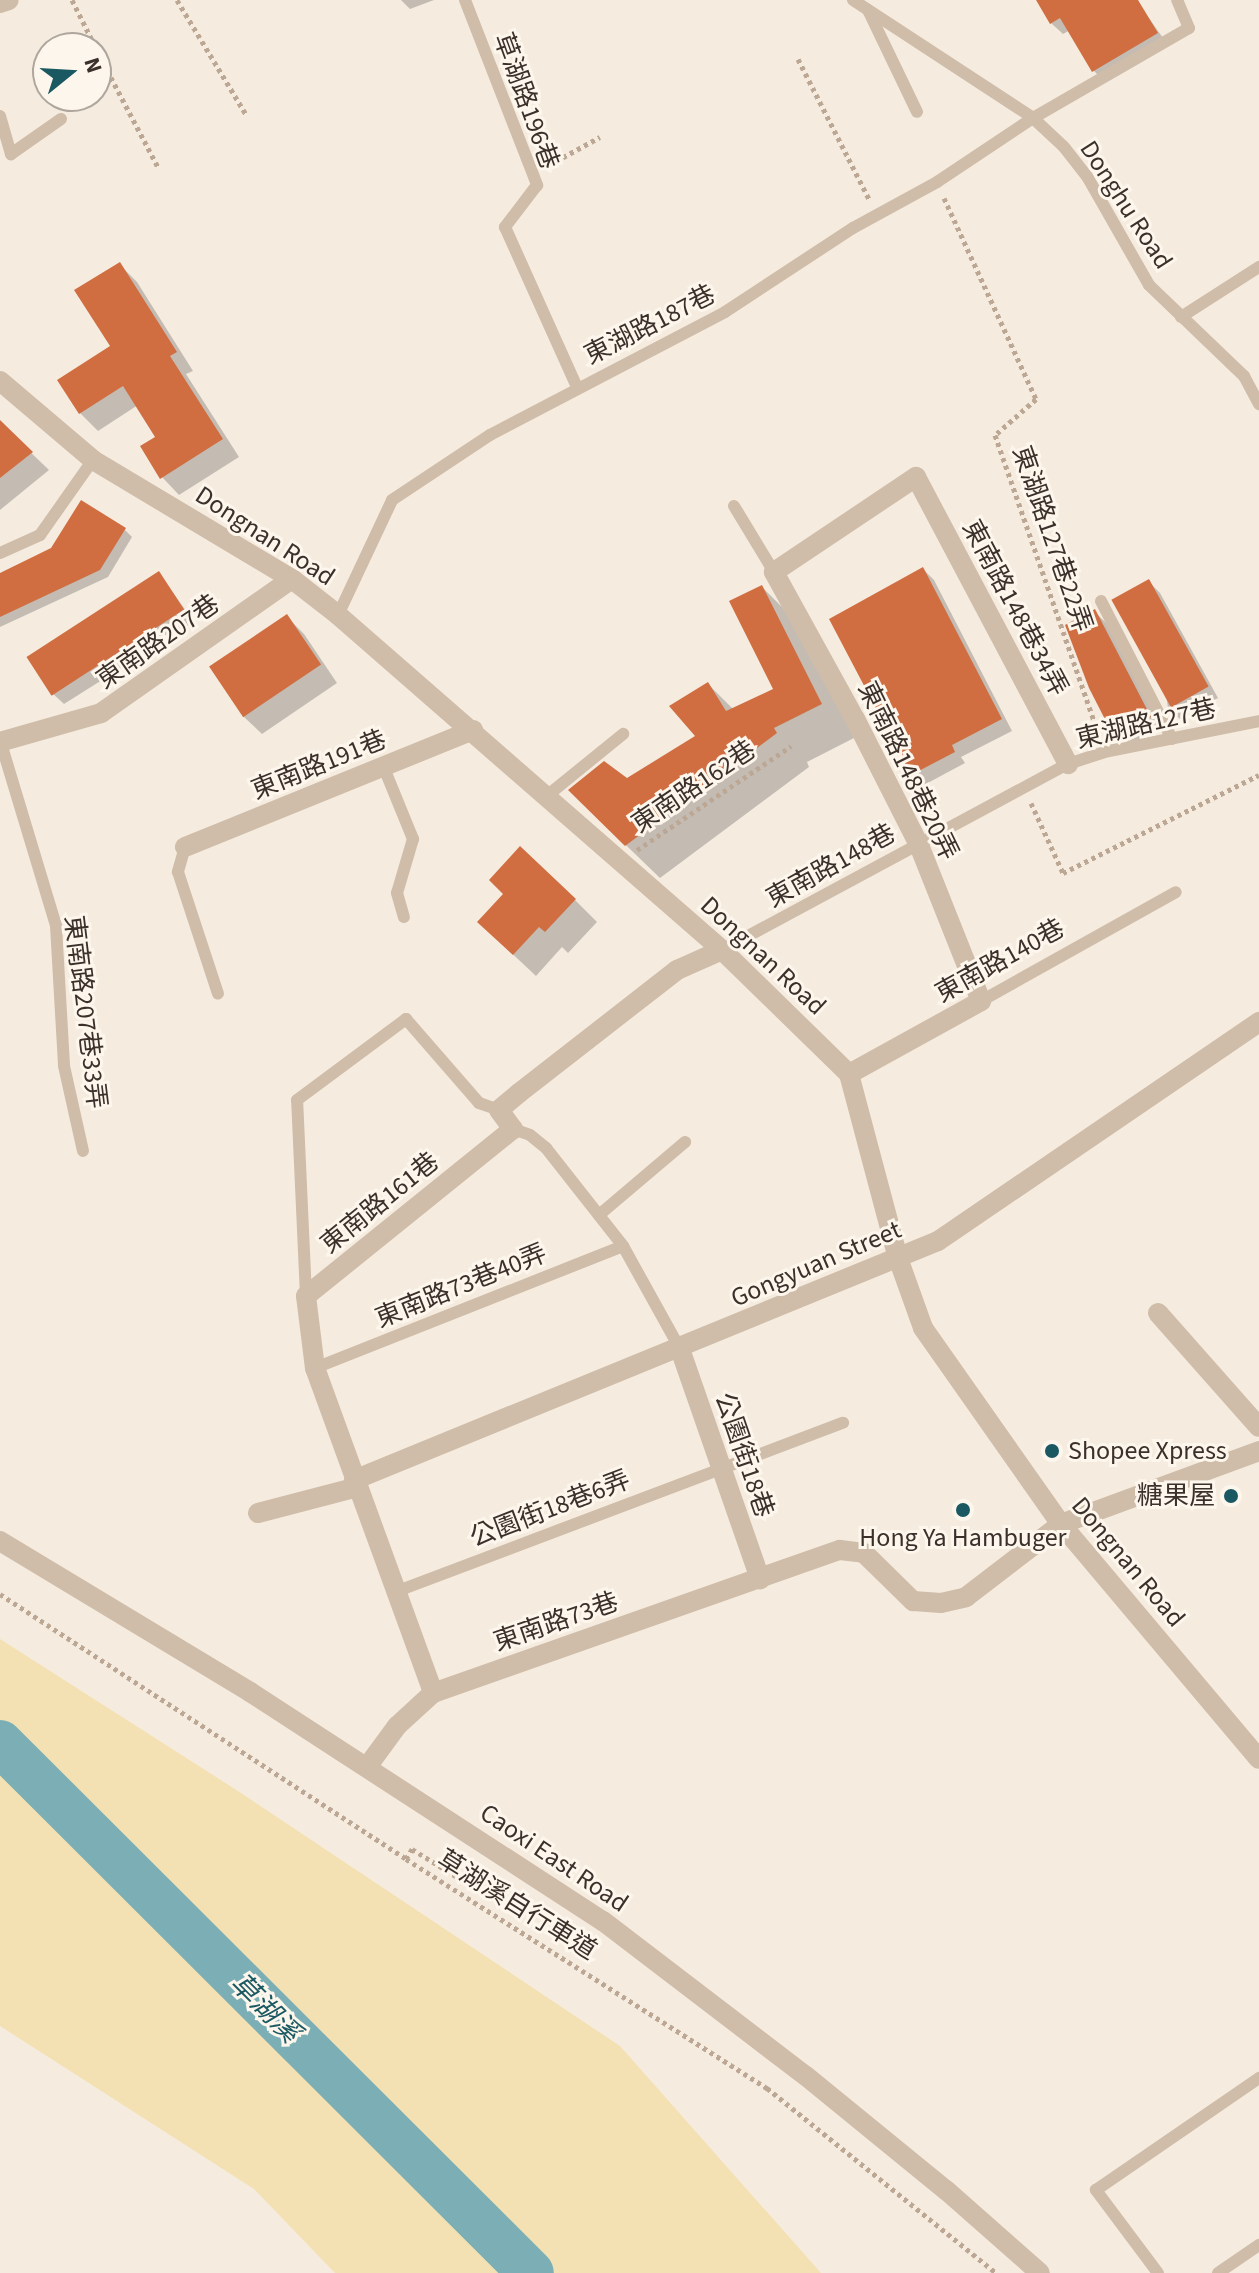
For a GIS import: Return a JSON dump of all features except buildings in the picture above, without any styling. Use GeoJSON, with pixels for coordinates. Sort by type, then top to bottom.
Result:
{"type":"FeatureCollection","features":[{"type":"Feature","properties":{"kind":"street"},"geometry":{"type":"LineString","coordinates":[[0,3],[9,0]]}},
{"type":"Feature","properties":{"kind":"street","name":"Dongnan Road"},"geometry":{"type":"LineString","coordinates":[[0,381],[93,460],[292,579],[338,615],[548,795],[722,950],[849,1074],[898,1258],[923,1328],[1061,1524],[1259,1759]]}},
{"type":"Feature","properties":{"kind":"street","name":"東南路148巷34弄"},"geometry":{"type":"LineString","coordinates":[[774,572],[916,477],[1068,764]]}},
{"type":"Feature","properties":{"kind":"street","name":"東南路148巷20弄"},"geometry":{"type":"LineString","coordinates":[[774,572],[918,843],[981,1001]]}},
{"type":"Feature","properties":{"kind":"street","name":"東南路207巷"},"geometry":{"type":"LineString","coordinates":[[0,741],[101,713],[292,579]]}},
{"type":"Feature","properties":{"kind":"street","name":"東南路191巷"},"geometry":{"type":"LineString","coordinates":[[185,847],[473,730]]}},
{"type":"Feature","properties":{"kind":"street"},"geometry":{"type":"LineString","coordinates":[[513,1129],[499,1110],[677,970],[722,950]]}},
{"type":"Feature","properties":{"kind":"street","name":"東南路140巷"},"geometry":{"type":"LineString","coordinates":[[849,1074],[981,1001]]}},
{"type":"Feature","properties":{"kind":"street","name":"Gongyuan Street"},"geometry":{"type":"LineString","coordinates":[[258,1513],[356,1484],[938,1241],[1259,1022]]}},
{"type":"Feature","properties":{"kind":"street","name":"東南路161巷"},"geometry":{"type":"LineString","coordinates":[[306,1296],[513,1129]]}},
{"type":"Feature","properties":{"kind":"street"},"geometry":{"type":"LineString","coordinates":[[306,1296],[315,1368],[433,1693],[397,1726],[367,1767]]}},
{"type":"Feature","properties":{"kind":"street"},"geometry":{"type":"LineString","coordinates":[[1158,1313],[1259,1427]]}},
{"type":"Feature","properties":{"kind":"street","name":"公園街18巷"},"geometry":{"type":"LineString","coordinates":[[680,1349],[760,1579]]}},
{"type":"Feature","properties":{"kind":"street","name":"東南路73巷"},"geometry":{"type":"LineString","coordinates":[[433,1693],[840,1550],[864,1553],[913,1601],[941,1603],[966,1597],[1061,1524],[1259,1451]]}},
{"type":"Feature","properties":{"kind":"street","name":"Caoxi East Road"},"geometry":{"type":"LineString","coordinates":[[0,1541],[62,1576],[367,1767],[603,1921],[806,2076],[946,2190],[1040,2273]]}},
{"type":"Feature","properties":{"kind":"lane","name":"草湖路196巷"},"geometry":{"type":"LineString","coordinates":[[465,0],[537,185],[505,227],[577,387]]}},
{"type":"Feature","properties":{"kind":"lane","name":"Donghu Road"},"geometry":{"type":"LineString","coordinates":[[853,0],[1033,118],[1064,147],[1088,178],[1149,285],[1244,376],[1259,404]]}},
{"type":"Feature","properties":{"kind":"lane","name":"東湖路187巷"},"geometry":{"type":"LineString","coordinates":[[338,615],[392,500],[490,435],[725,312],[877,215],[937,182],[1033,118],[1189,28],[1177,0]]}},
{"type":"Feature","properties":{"kind":"lane"},"geometry":{"type":"LineString","coordinates":[[868,10],[917,112]]}},
{"type":"Feature","properties":{"kind":"lane"},"geometry":{"type":"LineString","coordinates":[[0,116],[11,154],[61,119]]}},
{"type":"Feature","properties":{"kind":"lane"},"geometry":{"type":"LineString","coordinates":[[1181,317],[1259,267]]}},
{"type":"Feature","properties":{"kind":"lane"},"geometry":{"type":"LineString","coordinates":[[0,553],[40,535],[93,460]]}},
{"type":"Feature","properties":{"kind":"lane","name":"東南路148巷20弄"},"geometry":{"type":"LineString","coordinates":[[734,506],[774,572]]}},
{"type":"Feature","properties":{"kind":"lane"},"geometry":{"type":"LineString","coordinates":[[1101,601],[1172,739]]}},
{"type":"Feature","properties":{"kind":"lane","name":"東湖路127巷"},"geometry":{"type":"LineString","coordinates":[[918,843],[1068,764],[1104,752],[1259,721]]}},
{"type":"Feature","properties":{"kind":"lane"},"geometry":{"type":"LineString","coordinates":[[548,795],[623,734]]}},
{"type":"Feature","properties":{"kind":"lane","name":"東南路207巷33弄"},"geometry":{"type":"LineString","coordinates":[[0,741],[56,926],[64,1066],[83,1151]]}},
{"type":"Feature","properties":{"kind":"lane"},"geometry":{"type":"LineString","coordinates":[[384,768],[413,839],[397,893],[404,917]]}},
{"type":"Feature","properties":{"kind":"lane","name":"東南路148巷"},"geometry":{"type":"LineString","coordinates":[[722,950],[918,843]]}},
{"type":"Feature","properties":{"kind":"lane"},"geometry":{"type":"LineString","coordinates":[[185,847],[178,872],[218,994]]}},
{"type":"Feature","properties":{"kind":"lane","name":"東南路140巷"},"geometry":{"type":"LineString","coordinates":[[981,1001],[1176,892]]}},
{"type":"Feature","properties":{"kind":"lane","name":"東南路161巷"},"geometry":{"type":"LineString","coordinates":[[306,1296],[297,1100],[406,1019],[479,1103],[499,1110]]}},
{"type":"Feature","properties":{"kind":"lane"},"geometry":{"type":"LineString","coordinates":[[513,1129],[530,1135],[546,1148],[623,1246],[680,1349]]}},
{"type":"Feature","properties":{"kind":"lane"},"geometry":{"type":"LineString","coordinates":[[599,1215],[685,1142]]}},
{"type":"Feature","properties":{"kind":"lane","name":"東南路73巷40弄"},"geometry":{"type":"LineString","coordinates":[[315,1368],[623,1246]]}},
{"type":"Feature","properties":{"kind":"lane","name":"公園街18巷6弄"},"geometry":{"type":"LineString","coordinates":[[395,1592],[843,1423]]}},
{"type":"Feature","properties":{"kind":"lane"},"geometry":{"type":"LineString","coordinates":[[1158,2273],[1096,2190],[1259,2078]]}},
{"type":"Feature","properties":{"kind":"lane"},"geometry":{"type":"LineString","coordinates":[[1218,2273],[1259,2245]]}},
{"type":"Feature","properties":{"kind":"path"},"geometry":{"type":"LineString","coordinates":[[72,0],[88,32]]}},
{"type":"Feature","properties":{"kind":"path"},"geometry":{"type":"LineString","coordinates":[[177,0],[247,116]]}},
{"type":"Feature","properties":{"kind":"path"},"geometry":{"type":"LineString","coordinates":[[798,59],[877,215]]}},
{"type":"Feature","properties":{"kind":"path"},"geometry":{"type":"LineString","coordinates":[[112,79],[158,167]]}},
{"type":"Feature","properties":{"kind":"path"},"geometry":{"type":"LineString","coordinates":[[533,174],[600,137]]}},
{"type":"Feature","properties":{"kind":"path","name":"東湖路127巷22弄"},"geometry":{"type":"LineString","coordinates":[[937,182],[1036,399],[995,435],[1104,752]]}},
{"type":"Feature","properties":{"kind":"path","name":"東南路162巷"},"geometry":{"type":"LineString","coordinates":[[620,862],[791,746]]}},
{"type":"Feature","properties":{"kind":"path"},"geometry":{"type":"LineString","coordinates":[[1024,787],[1063,873],[1259,775]]}},
{"type":"Feature","properties":{"kind":"path","name":"草湖溪自行車道"},"geometry":{"type":"LineString","coordinates":[[0,1594],[406,1859],[767,2088],[841,2144],[996,2273]]}},
{"type":"Feature","properties":{"kind":"path"},"geometry":{"type":"LineString","coordinates":[[406,1859],[412,1849],[486,1895],[500,1873],[488,1866]]}},
{"type":"Feature","properties":{"kind":"sand"},"geometry":{"type":"Polygon","coordinates":[[[0,1639],[238,1791],[620,2046],[821,2273],[335,2273],[254,2189],[0,2026],[0,1639]]]}},
{"type":"Feature","properties":{"kind":"waterway","name":"草湖溪"},"geometry":{"type":"LineString","coordinates":[[0,1743],[531,2273]]}},
{"type":"Feature","properties":{"kind":"place","name":"Shopee Xpress"},"geometry":{"type":"Point","coordinates":[1052,1451]}},
{"type":"Feature","properties":{"kind":"place","name":"糖果屋"},"geometry":{"type":"Point","coordinates":[1231,1496]}},
{"type":"Feature","properties":{"kind":"place","name":"Hong Ya Hambuger"},"geometry":{"type":"Point","coordinates":[963,1510]}}]}
